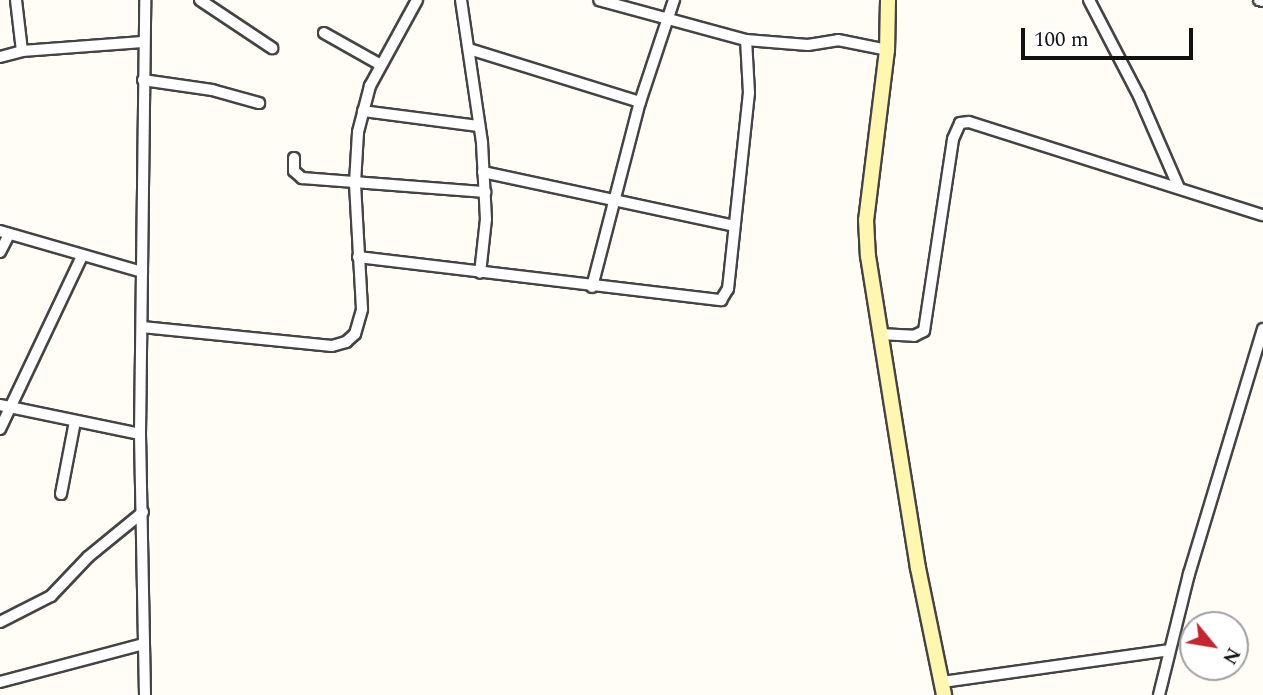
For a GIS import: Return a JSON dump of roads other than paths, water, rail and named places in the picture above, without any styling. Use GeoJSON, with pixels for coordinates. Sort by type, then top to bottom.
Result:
{"type":"FeatureCollection","features":[{"type":"Feature","properties":{"kind":"street"},"geometry":{"type":"LineString","coordinates":[[16,0],[22,51]]}},
{"type":"Feature","properties":{"kind":"street"},"geometry":{"type":"LineString","coordinates":[[145,0],[140,434],[145,695]]}},
{"type":"Feature","properties":{"kind":"street"},"geometry":{"type":"LineString","coordinates":[[200,0],[272,48]]}},
{"type":"Feature","properties":{"kind":"street"},"geometry":{"type":"LineString","coordinates":[[142,327],[307,344],[346,342],[361,324],[355,183],[363,111],[382,65],[416,0]]}},
{"type":"Feature","properties":{"kind":"street"},"geometry":{"type":"LineString","coordinates":[[461,0],[479,126],[485,192],[480,273]]}},
{"type":"Feature","properties":{"kind":"street"},"geometry":{"type":"LineString","coordinates":[[599,0],[746,40],[808,45],[838,40],[887,50]]}},
{"type":"Feature","properties":{"kind":"street"},"geometry":{"type":"LineString","coordinates":[[592,286],[640,102],[674,0]]}},
{"type":"Feature","properties":{"kind":"street"},"geometry":{"type":"LineString","coordinates":[[888,0],[887,50],[866,220],[879,334],[943,688],[1169,650]]}},
{"type":"Feature","properties":{"kind":"street"},"geometry":{"type":"LineString","coordinates":[[1089,0],[1139,96],[1179,188]]}},
{"type":"Feature","properties":{"kind":"street"},"geometry":{"type":"LineString","coordinates":[[324,33],[382,65]]}},
{"type":"Feature","properties":{"kind":"street"},"geometry":{"type":"LineString","coordinates":[[358,257],[722,300],[728,289],[750,93],[746,40]]}},
{"type":"Feature","properties":{"kind":"street"},"geometry":{"type":"LineString","coordinates":[[0,57],[22,51],[144,42]]}},
{"type":"Feature","properties":{"kind":"street"},"geometry":{"type":"LineString","coordinates":[[469,49],[640,102]]}},
{"type":"Feature","properties":{"kind":"street"},"geometry":{"type":"LineString","coordinates":[[143,80],[212,90],[259,103]]}},
{"type":"Feature","properties":{"kind":"street"},"geometry":{"type":"LineString","coordinates":[[363,111],[479,126]]}},
{"type":"Feature","properties":{"kind":"street"},"geometry":{"type":"LineString","coordinates":[[879,334],[914,336],[924,331],[953,139],[960,123],[969,122],[1263,215]]}},
{"type":"Feature","properties":{"kind":"street"},"geometry":{"type":"LineString","coordinates":[[294,159],[293,171],[302,178],[485,192]]}},
{"type":"Feature","properties":{"kind":"street"},"geometry":{"type":"LineString","coordinates":[[483,172],[734,226]]}},
{"type":"Feature","properties":{"kind":"street"},"geometry":{"type":"LineString","coordinates":[[0,252],[4,232],[142,272]]}},
{"type":"Feature","properties":{"kind":"street"},"geometry":{"type":"LineString","coordinates":[[0,429],[5,406],[82,256]]}},
{"type":"Feature","properties":{"kind":"street"},"geometry":{"type":"LineString","coordinates":[[1159,695],[1169,650],[1259,356],[1263,329]]}},
{"type":"Feature","properties":{"kind":"street"},"geometry":{"type":"LineString","coordinates":[[5,406],[140,434]]}},
{"type":"Feature","properties":{"kind":"street"},"geometry":{"type":"LineString","coordinates":[[61,494],[75,421]]}},
{"type":"Feature","properties":{"kind":"street"},"geometry":{"type":"LineString","coordinates":[[0,622],[51,596],[88,556],[143,512]]}},
{"type":"Feature","properties":{"kind":"street"},"geometry":{"type":"LineString","coordinates":[[0,682],[144,644]]}}]}
